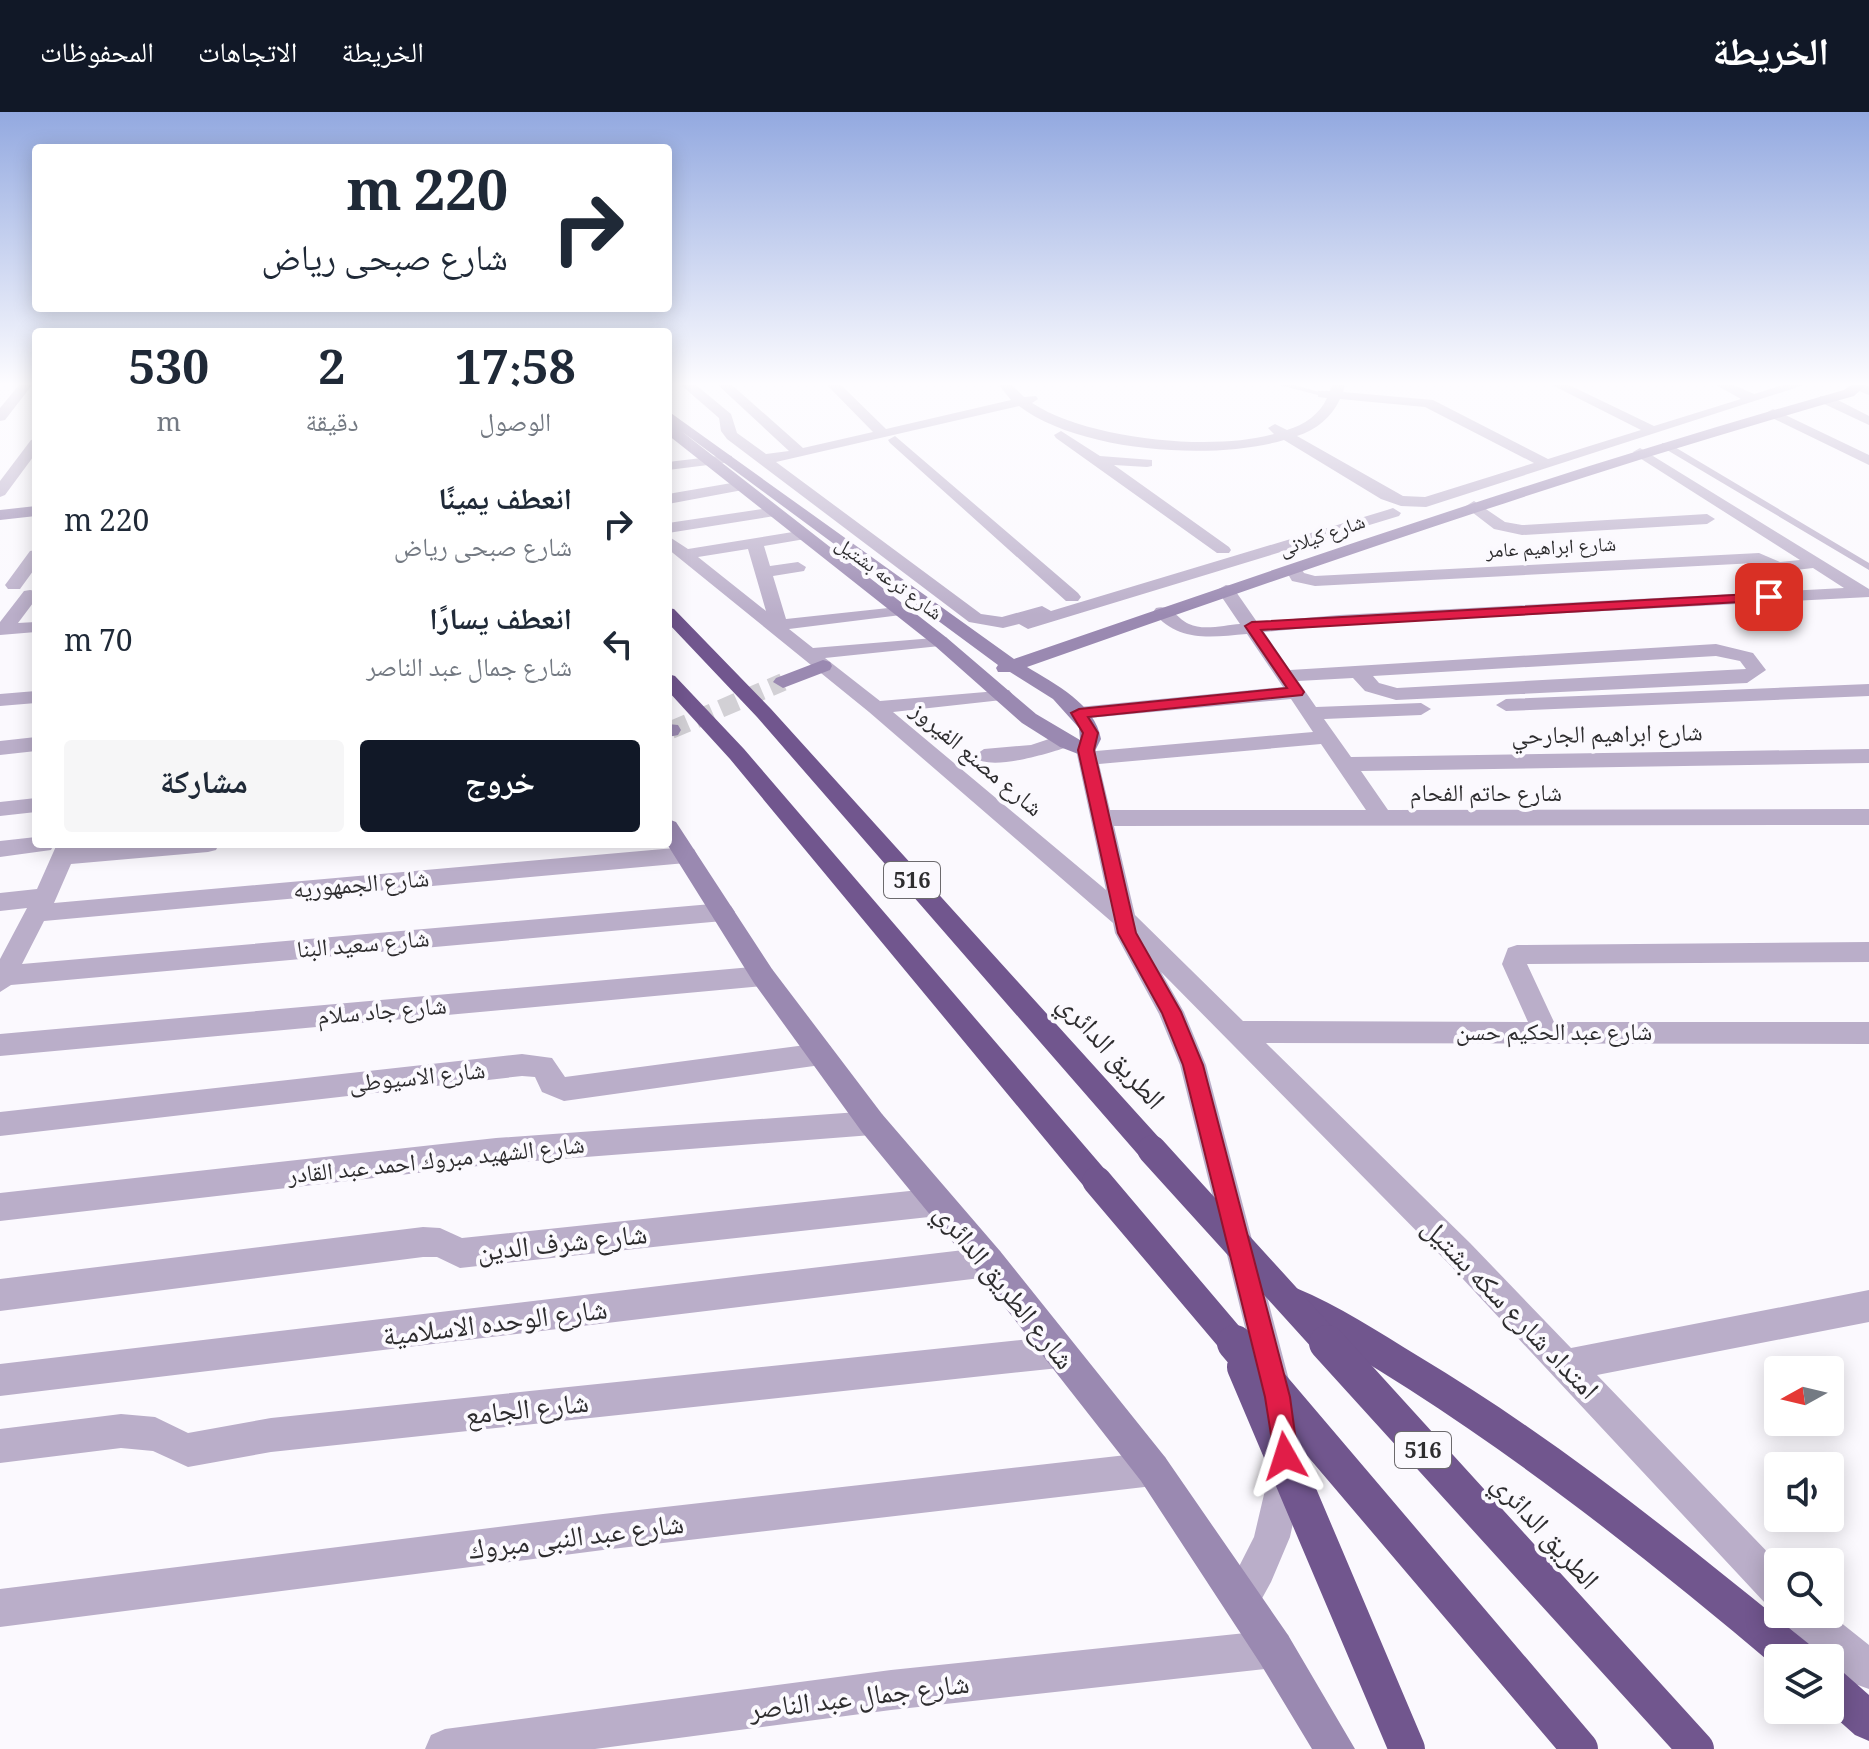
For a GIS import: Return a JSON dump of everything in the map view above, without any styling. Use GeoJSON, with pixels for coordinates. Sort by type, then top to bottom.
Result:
{"type":"FeatureCollection","features":[{"type":"Feature","properties":{"kind":"highway","name":"الطريق الدائري"},"geometry":{"type":"LineString","coordinates":[[672,617],[764,713],[1152,1150],[1696,1749]]}},
{"type":"Feature","properties":{"kind":"highway","name":"516"},"geometry":{"type":"LineString","coordinates":[[672,684],[737,754],[1580,1749]]}},
{"type":"Feature","properties":{"kind":"highway"},"geometry":{"type":"LineString","coordinates":[[1286,1298],[1412,1368],[1546,1457],[1629,1520],[1778,1644]]}},
{"type":"Feature","properties":{"kind":"highway"},"geometry":{"type":"LineString","coordinates":[[1234,1343],[1407,1749]]}},
{"type":"Feature","properties":{"kind":"highway"},"geometry":{"type":"LineString","coordinates":[[1844,1699],[1869,1721]]}},
{"type":"Feature","properties":{"kind":"street"},"geometry":{"type":"LineString","coordinates":[[0,492],[22,461]]}},
{"type":"Feature","properties":{"kind":"street"},"geometry":{"type":"LineString","coordinates":[[672,466],[707,461]]}},
{"type":"Feature","properties":{"kind":"street","name":"شارع ترعه بشتيل"},"geometry":{"type":"LineString","coordinates":[[720,461],[743,486],[775,512],[940,641],[1002,694],[1078,750]]}},
{"type":"Feature","properties":{"kind":"street","name":"شارع ترعه بشتيل"},"geometry":{"type":"LineString","coordinates":[[721,461],[973,641],[1049,687],[1079,713]]}},
{"type":"Feature","properties":{"kind":"street"},"geometry":{"type":"LineString","coordinates":[[766,461],[975,618],[1003,623],[1042,611]]}},
{"type":"Feature","properties":{"kind":"street"},"geometry":{"type":"LineString","coordinates":[[778,470],[799,461]]}},
{"type":"Feature","properties":{"kind":"street"},"geometry":{"type":"LineString","coordinates":[[917,461],[1072,597]]}},
{"type":"Feature","properties":{"kind":"street"},"geometry":{"type":"LineString","coordinates":[[1097,461],[1223,550]]}},
{"type":"Feature","properties":{"kind":"street"},"geometry":{"type":"LineString","coordinates":[[1119,461],[1147,463],[1142,493]]}},
{"type":"Feature","properties":{"kind":"street"},"geometry":{"type":"LineString","coordinates":[[1314,461],[1416,526]]}},
{"type":"Feature","properties":{"kind":"street"},"geometry":{"type":"LineString","coordinates":[[1323,461],[1380,492],[1410,502],[1433,500],[1550,461]]}},
{"type":"Feature","properties":{"kind":"street","name":"شارع كيلانى"},"geometry":{"type":"LineString","coordinates":[[982,676],[1226,590],[1611,461]]}},
{"type":"Feature","properties":{"kind":"street"},"geometry":{"type":"LineString","coordinates":[[1655,461],[1865,594]]}},
{"type":"Feature","properties":{"kind":"street"},"geometry":{"type":"LineString","coordinates":[[672,498],[743,486]]}},
{"type":"Feature","properties":{"kind":"street"},"geometry":{"type":"LineString","coordinates":[[1474,506],[1500,526],[1522,530],[1707,519]]}},
{"type":"Feature","properties":{"kind":"street"},"geometry":{"type":"LineString","coordinates":[[0,515],[32,511]]}},
{"type":"Feature","properties":{"kind":"street"},"geometry":{"type":"LineString","coordinates":[[672,527],[775,512]]}},
{"type":"Feature","properties":{"kind":"street"},"geometry":{"type":"LineString","coordinates":[[973,641],[1393,513]]}},
{"type":"Feature","properties":{"kind":"street"},"geometry":{"type":"LineString","coordinates":[[676,548],[755,544],[805,535]]}},
{"type":"Feature","properties":{"kind":"street"},"geometry":{"type":"LineString","coordinates":[[755,544],[776,625],[901,610]]}},
{"type":"Feature","properties":{"kind":"street","name":"شارع مصنع الفيروز"},"geometry":{"type":"LineString","coordinates":[[676,548],[776,625],[1123,918],[1239,1032]]}},
{"type":"Feature","properties":{"kind":"street","name":"شارع ابراهيم عامر"},"geometry":{"type":"LineString","coordinates":[[1293,569],[1298,577],[1315,581],[1759,558],[1778,567],[1815,563]]}},
{"type":"Feature","properties":{"kind":"street"},"geometry":{"type":"LineString","coordinates":[[3,632],[32,565]]}},
{"type":"Feature","properties":{"kind":"street"},"geometry":{"type":"LineString","coordinates":[[763,572],[798,567]]}},
{"type":"Feature","properties":{"kind":"street"},"geometry":{"type":"LineString","coordinates":[[1226,590],[1383,819]]}},
{"type":"Feature","properties":{"kind":"street"},"geometry":{"type":"LineString","coordinates":[[1162,612],[1191,632],[1252,626],[1865,594]]}},
{"type":"Feature","properties":{"kind":"street"},"geometry":{"type":"LineString","coordinates":[[3,632],[32,628]]}},
{"type":"Feature","properties":{"kind":"street"},"geometry":{"type":"LineString","coordinates":[[783,682],[815,660],[940,641]]}},
{"type":"Feature","properties":{"kind":"street"},"geometry":{"type":"LineString","coordinates":[[1078,750],[1091,733],[1079,713],[1358,672],[1723,650],[1746,657],[1757,670],[1747,677],[1396,694],[1372,687],[1358,672]]}},
{"type":"Feature","properties":{"kind":"street"},"geometry":{"type":"LineString","coordinates":[[0,700],[32,694]]}},
{"type":"Feature","properties":{"kind":"street"},"geometry":{"type":"LineString","coordinates":[[876,708],[1002,694]]}},
{"type":"Feature","properties":{"kind":"street"},"geometry":{"type":"LineString","coordinates":[[1312,713],[1865,694]]}},
{"type":"Feature","properties":{"kind":"street"},"geometry":{"type":"LineString","coordinates":[[984,756],[1328,737]]}},
{"type":"Feature","properties":{"kind":"street"},"geometry":{"type":"LineString","coordinates":[[0,748],[32,744]]}},
{"type":"Feature","properties":{"kind":"street"},"geometry":{"type":"LineString","coordinates":[[1078,750],[1103,818],[1123,918],[1136,952],[1183,1038],[1193,1065],[1283,1426],[1285,1456],[1279,1517],[1270,1546],[1241,1600]]}},
{"type":"Feature","properties":{"kind":"street","name":"شارع ابراهيم الجارحي"},"geometry":{"type":"LineString","coordinates":[[1346,764],[1869,756]]}},
{"type":"Feature","properties":{"kind":"street"},"geometry":{"type":"LineString","coordinates":[[0,809],[32,805]]}},
{"type":"Feature","properties":{"kind":"street","name":"شارع حاتم الفحام"},"geometry":{"type":"LineString","coordinates":[[1103,818],[1869,817]]}},
{"type":"Feature","properties":{"kind":"street","name":"شارع الطريق الدائري"},"geometry":{"type":"LineString","coordinates":[[672,833],[763,976],[872,1123],[989,1262],[1153,1469],[1274,1649],[1335,1749]]}},
{"type":"Feature","properties":{"kind":"street"},"geometry":{"type":"LineString","coordinates":[[0,849],[58,848],[40,905],[3,972]]}},
{"type":"Feature","properties":{"kind":"street","name":"شارع الجمهوريه"},"geometry":{"type":"LineString","coordinates":[[0,902],[40,905],[686,855]]}},
{"type":"Feature","properties":{"kind":"street","name":"شارع سعيد البنا"},"geometry":{"type":"LineString","coordinates":[[3,972],[723,912]]}},
{"type":"Feature","properties":{"kind":"street"},"geometry":{"type":"LineString","coordinates":[[1546,1032],[1514,964],[1517,955],[1869,952]]}},
{"type":"Feature","properties":{"kind":"street","name":"شارع جاد سلام"},"geometry":{"type":"LineString","coordinates":[[0,1045],[763,976]]}},
{"type":"Feature","properties":{"kind":"street","name":"شارع عبد الحكيم حسن"},"geometry":{"type":"LineString","coordinates":[[1239,1032],[1869,1033]]}},
{"type":"Feature","properties":{"kind":"street","name":"امتداد شارع سكه بشتيل"},"geometry":{"type":"LineString","coordinates":[[1239,1032],[1567,1365],[1764,1575]]}},
{"type":"Feature","properties":{"kind":"street","name":"شارع الاسيوطى"},"geometry":{"type":"LineString","coordinates":[[0,1124],[522,1065],[543,1066],[552,1084],[564,1089],[821,1054]]}},
{"type":"Feature","properties":{"kind":"street","name":"شارع الشهيد مبروك احمد عبد القادر"},"geometry":{"type":"LineString","coordinates":[[0,1207],[496,1151],[872,1123]]}},
{"type":"Feature","properties":{"kind":"street","name":"شارع شرف الدين"},"geometry":{"type":"LineString","coordinates":[[0,1295],[423,1242],[440,1243],[460,1253],[938,1202]]}},
{"type":"Feature","properties":{"kind":"street","name":"شارع الوحده الاسلامية"},"geometry":{"type":"LineString","coordinates":[[0,1380],[989,1262]]}},
{"type":"Feature","properties":{"kind":"street"},"geometry":{"type":"LineString","coordinates":[[1567,1365],[1869,1306]]}},
{"type":"Feature","properties":{"kind":"street","name":"شارع الجامع"},"geometry":{"type":"LineString","coordinates":[[0,1446],[129,1431],[156,1434],[176,1447],[188,1450],[271,1435],[1059,1352]]}},
{"type":"Feature","properties":{"kind":"street","name":"شارع عبد النبى مبروك"},"geometry":{"type":"LineString","coordinates":[[0,1608],[603,1532],[1153,1469]]}},
{"type":"Feature","properties":{"kind":"street"},"geometry":{"type":"LineString","coordinates":[[1818,1628],[1869,1670]]}},
{"type":"Feature","properties":{"kind":"street","name":"شارع جمال عبد الناصر"},"geometry":{"type":"LineString","coordinates":[[445,1749],[891,1690],[1274,1649]]}},
{"type":"Feature","properties":{"kind":"lane"},"geometry":{"type":"LineString","coordinates":[[1692,461],[1869,567]]}},
{"type":"Feature","properties":{"kind":"tunnel"},"geometry":{"type":"LineString","coordinates":[[672,730],[783,682]]}},
{"type":"Feature","properties":{"kind":"route"},"geometry":{"type":"LineString","coordinates":[[1285,1456],[1277,1397],[1193,1065],[1171,1012],[1127,933],[1086,750],[1091,733],[1079,713],[1297,692],[1252,626],[1769,597]]}}]}
